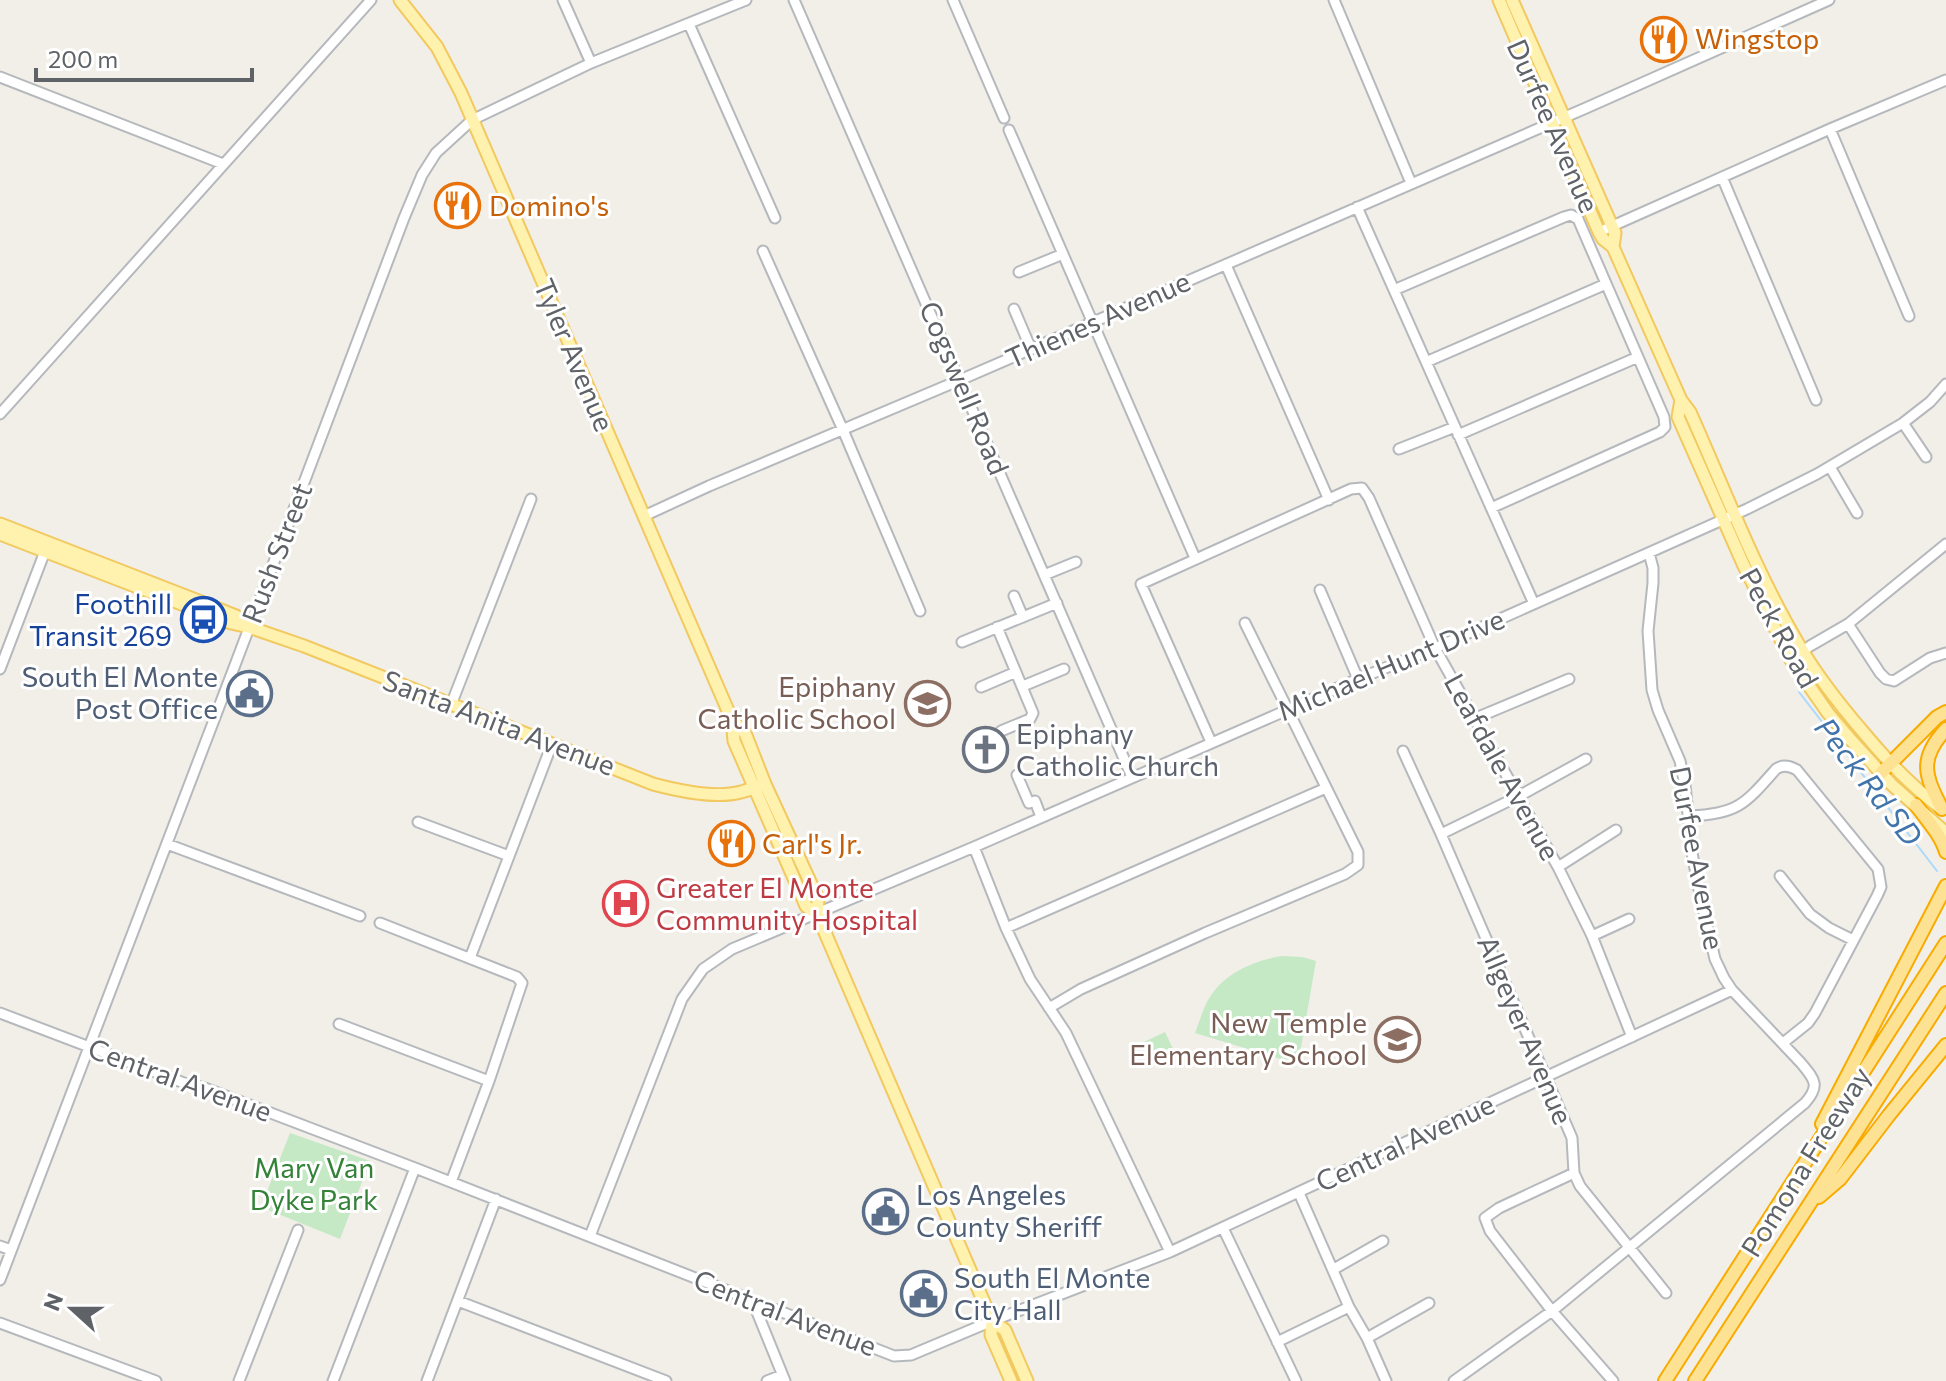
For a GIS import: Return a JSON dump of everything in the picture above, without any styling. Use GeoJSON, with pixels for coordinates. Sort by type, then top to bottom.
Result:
{"type":"FeatureCollection","features":[{"type":"Feature","properties":{"kind":"highway"},"geometry":{"type":"LineString","coordinates":[[1885,768],[1937,717],[1946,712]]}},
{"type":"Feature","properties":{"kind":"highway"},"geometry":{"type":"LineString","coordinates":[[1944,811],[1930,786],[1927,765],[1931,750],[1946,729]]}},
{"type":"Feature","properties":{"kind":"highway"},"geometry":{"type":"LineString","coordinates":[[1916,805],[1944,844],[1946,852]]}},
{"type":"Feature","properties":{"kind":"highway"},"geometry":{"type":"LineString","coordinates":[[1783,1197],[1946,886]]}},
{"type":"Feature","properties":{"kind":"highway","name":"Pomona Freeway"},"geometry":{"type":"LineString","coordinates":[[1665,1381],[1946,943]]}},
{"type":"Feature","properties":{"kind":"highway","name":"Pomona Freeway"},"geometry":{"type":"LineString","coordinates":[[1695,1381],[1946,993]]}},
{"type":"Feature","properties":{"kind":"highway"},"geometry":{"type":"LineString","coordinates":[[1810,1204],[1840,1179],[1946,1045]]}},
{"type":"Feature","properties":{"kind":"main road","name":"Tyler Avenue"},"geometry":{"type":"LineString","coordinates":[[400,0],[437,47],[450,70],[732,720],[734,741],[759,785]]}},
{"type":"Feature","properties":{"kind":"main road","name":"Durfee Avenue"},"geometry":{"type":"LineString","coordinates":[[1499,0],[1612,226],[1615,233],[1613,247]]}},
{"type":"Feature","properties":{"kind":"main road","name":"Durfee Avenue"},"geometry":{"type":"LineString","coordinates":[[1512,0],[1599,232],[1613,247],[1681,400],[1678,417],[1730,517]]}},
{"type":"Feature","properties":{"kind":"main road","name":"Peck Road"},"geometry":{"type":"LineString","coordinates":[[1730,517],[1803,651],[1885,768],[1916,805],[1946,833]]}},
{"type":"Feature","properties":{"kind":"main road","name":"Peck Road"},"geometry":{"type":"LineString","coordinates":[[1730,517],[1763,607],[1791,660],[1828,713],[1885,768],[1944,811]]}},
{"type":"Feature","properties":{"kind":"main road","name":"Santa Anita Avenue"},"geometry":{"type":"LineString","coordinates":[[0,524],[46,547],[231,623],[304,646],[653,784],[702,794],[739,793],[759,785]]}},
{"type":"Feature","properties":{"kind":"main road","name":"Santa Anita Avenue"},"geometry":{"type":"LineString","coordinates":[[0,534],[46,547]]}},
{"type":"Feature","properties":{"kind":"main road"},"geometry":{"type":"LineString","coordinates":[[759,785],[806,906],[817,914],[992,1321],[991,1335],[1011,1381]]}},
{"type":"Feature","properties":{"kind":"main road"},"geometry":{"type":"LineString","coordinates":[[992,1321],[1005,1330],[1027,1381]]}},
{"type":"Feature","properties":{"kind":"street"},"geometry":{"type":"LineString","coordinates":[[1,412],[371,0]]}},
{"type":"Feature","properties":{"kind":"street"},"geometry":{"type":"LineString","coordinates":[[563,0],[591,63]]}},
{"type":"Feature","properties":{"kind":"street","name":"Rush Street"},"geometry":{"type":"LineString","coordinates":[[0,1280],[412,195],[436,153],[472,120],[591,63],[746,0]]}},
{"type":"Feature","properties":{"kind":"street","name":"Cogswell Road"},"geometry":{"type":"LineString","coordinates":[[794,0],[1132,777]]}},
{"type":"Feature","properties":{"kind":"street"},"geometry":{"type":"LineString","coordinates":[[953,0],[1004,118]]}},
{"type":"Feature","properties":{"kind":"street"},"geometry":{"type":"LineString","coordinates":[[1334,0],[1411,183]]}},
{"type":"Feature","properties":{"kind":"street","name":"Thienes Avenue"},"geometry":{"type":"LineString","coordinates":[[644,516],[1558,120],[1816,2],[1829,0]]}},
{"type":"Feature","properties":{"kind":"street"},"geometry":{"type":"LineString","coordinates":[[689,24],[775,218]]}},
{"type":"Feature","properties":{"kind":"street"},"geometry":{"type":"LineString","coordinates":[[0,77],[223,164]]}},
{"type":"Feature","properties":{"kind":"street"},"geometry":{"type":"LineString","coordinates":[[1599,232],[1946,80]]}},
{"type":"Feature","properties":{"kind":"street"},"geometry":{"type":"LineString","coordinates":[[1830,129],[1909,316]]}},
{"type":"Feature","properties":{"kind":"street"},"geometry":{"type":"LineString","coordinates":[[1009,130],[1195,558]]}},
{"type":"Feature","properties":{"kind":"street"},"geometry":{"type":"LineString","coordinates":[[1722,177],[1816,400]]}},
{"type":"Feature","properties":{"kind":"street"},"geometry":{"type":"LineString","coordinates":[[1357,207],[1534,604]]}},
{"type":"Feature","properties":{"kind":"street","name":"Durfee Avenue"},"geometry":{"type":"LineString","coordinates":[[1394,290],[1571,215],[1578,219],[1664,417],[1665,427],[1660,432],[1491,508]]}},
{"type":"Feature","properties":{"kind":"street"},"geometry":{"type":"LineString","coordinates":[[763,251],[920,611]]}},
{"type":"Feature","properties":{"kind":"street"},"geometry":{"type":"LineString","coordinates":[[1019,272],[1063,254]]}},
{"type":"Feature","properties":{"kind":"street"},"geometry":{"type":"LineString","coordinates":[[1211,742],[1141,584],[1329,500],[1226,265]]}},
{"type":"Feature","properties":{"kind":"street"},"geometry":{"type":"LineString","coordinates":[[1426,362],[1606,284]]}},
{"type":"Feature","properties":{"kind":"street"},"geometry":{"type":"LineString","coordinates":[[1014,309],[1031,349]]}},
{"type":"Feature","properties":{"kind":"street"},"geometry":{"type":"LineString","coordinates":[[1399,449],[1456,431],[1638,357]]}},
{"type":"Feature","properties":{"kind":"street","name":"Michael Hunt Drive"},"geometry":{"type":"LineString","coordinates":[[590,1236],[682,999],[703,969],[732,949],[1435,648],[1730,517],[1794,487],[1903,423],[1930,402],[1946,384]]}},
{"type":"Feature","properties":{"kind":"street"},"geometry":{"type":"LineString","coordinates":[[1903,423],[1926,457]]}},
{"type":"Feature","properties":{"kind":"street"},"geometry":{"type":"LineString","coordinates":[[1830,467],[1857,513]]}},
{"type":"Feature","properties":{"kind":"street","name":"Leafdale Avenue"},"geometry":{"type":"LineString","coordinates":[[1329,500],[1351,489],[1362,488],[1369,498],[1435,648],[1558,867],[1592,936],[1632,1037]]}},
{"type":"Feature","properties":{"kind":"street"},"geometry":{"type":"LineString","coordinates":[[451,705],[531,499]]}},
{"type":"Feature","properties":{"kind":"street"},"geometry":{"type":"LineString","coordinates":[[1791,660],[1848,624],[1946,544]]}},
{"type":"Feature","properties":{"kind":"street"},"geometry":{"type":"LineString","coordinates":[[0,669],[46,547]]}},
{"type":"Feature","properties":{"kind":"street","name":"Durfee Avenue"},"geometry":{"type":"LineString","coordinates":[[1629,1247],[1805,1103],[1812,1096],[1816,1084],[1801,1063],[1732,990],[1715,959],[1692,853],[1690,816],[1680,761],[1652,690],[1648,631],[1653,568],[1649,553]]}},
{"type":"Feature","properties":{"kind":"street"},"geometry":{"type":"LineString","coordinates":[[1044,575],[1076,562]]}},
{"type":"Feature","properties":{"kind":"street"},"geometry":{"type":"LineString","coordinates":[[1320,590],[1358,679]]}},
{"type":"Feature","properties":{"kind":"street"},"geometry":{"type":"LineString","coordinates":[[1014,596],[1023,617]]}},
{"type":"Feature","properties":{"kind":"street"},"geometry":{"type":"LineString","coordinates":[[962,642],[1057,603]]}},
{"type":"Feature","properties":{"kind":"street"},"geometry":{"type":"LineString","coordinates":[[1049,1008],[1081,989],[1345,874],[1358,865],[1358,852],[1245,623]]}},
{"type":"Feature","properties":{"kind":"street"},"geometry":{"type":"LineString","coordinates":[[1848,624],[1886,679],[1894,681],[1930,658],[1946,653]]}},
{"type":"Feature","properties":{"kind":"street"},"geometry":{"type":"LineString","coordinates":[[997,627],[1033,713],[1030,719],[1001,731]]}},
{"type":"Feature","properties":{"kind":"street"},"geometry":{"type":"LineString","coordinates":[[1023,686],[1064,669]]}},
{"type":"Feature","properties":{"kind":"street"},"geometry":{"type":"LineString","coordinates":[[981,687],[1016,672]]}},
{"type":"Feature","properties":{"kind":"street"},"geometry":{"type":"LineString","coordinates":[[1476,718],[1569,679]]}},
{"type":"Feature","properties":{"kind":"street"},"geometry":{"type":"LineString","coordinates":[[470,958],[552,744]]}},
{"type":"Feature","properties":{"kind":"street","name":"Allgeyer Avenue"},"geometry":{"type":"LineString","coordinates":[[1403,751],[1572,1138],[1574,1173],[1580,1186],[1666,1293]]}},
{"type":"Feature","properties":{"kind":"street"},"geometry":{"type":"LineString","coordinates":[[1441,834],[1586,759]]}},
{"type":"Feature","properties":{"kind":"street"},"geometry":{"type":"LineString","coordinates":[[1690,816],[1726,813],[1757,790],[1776,769],[1787,766],[1797,770],[1878,869],[1881,887],[1815,1013],[1808,1023],[1783,1043]]}},
{"type":"Feature","properties":{"kind":"street"},"geometry":{"type":"LineString","coordinates":[[1017,775],[1025,797],[1029,803],[1035,801],[1041,817]]}},
{"type":"Feature","properties":{"kind":"street"},"geometry":{"type":"LineString","coordinates":[[1006,928],[1326,788]]}},
{"type":"Feature","properties":{"kind":"street"},"geometry":{"type":"LineString","coordinates":[[418,822],[509,856]]}},
{"type":"Feature","properties":{"kind":"street"},"geometry":{"type":"LineString","coordinates":[[1558,867],[1616,830]]}},
{"type":"Feature","properties":{"kind":"street"},"geometry":{"type":"LineString","coordinates":[[167,844],[360,916]]}},
{"type":"Feature","properties":{"kind":"street"},"geometry":{"type":"LineString","coordinates":[[974,847],[1030,979],[1066,1033],[1170,1252]]}},
{"type":"Feature","properties":{"kind":"street"},"geometry":{"type":"LineString","coordinates":[[1780,876],[1818,920],[1853,940]]}},
{"type":"Feature","properties":{"kind":"street"},"geometry":{"type":"LineString","coordinates":[[1592,936],[1629,919]]}},
{"type":"Feature","properties":{"kind":"street"},"geometry":{"type":"LineString","coordinates":[[380,923],[517,977],[522,983],[451,1182]]}},
{"type":"Feature","properties":{"kind":"street","name":"Central Avenue"},"geometry":{"type":"LineString","coordinates":[[0,1013],[496,1199],[894,1356],[911,1355],[1170,1252],[1732,990]]}},
{"type":"Feature","properties":{"kind":"street"},"geometry":{"type":"LineString","coordinates":[[339,1024],[489,1081]]}},
{"type":"Feature","properties":{"kind":"street"},"geometry":{"type":"LineString","coordinates":[[333,1381],[415,1168]]}},
{"type":"Feature","properties":{"kind":"street"},"geometry":{"type":"LineString","coordinates":[[1574,1173],[1499,1208],[1485,1218],[1490,1231],[1552,1311],[1613,1381]]}},
{"type":"Feature","properties":{"kind":"street"},"geometry":{"type":"LineString","coordinates":[[1299,1193],[1349,1307],[1386,1381]]}},
{"type":"Feature","properties":{"kind":"street"},"geometry":{"type":"LineString","coordinates":[[427,1381],[496,1199]]}},
{"type":"Feature","properties":{"kind":"street"},"geometry":{"type":"LineString","coordinates":[[1223,1228],[1296,1381]]}},
{"type":"Feature","properties":{"kind":"street"},"geometry":{"type":"LineString","coordinates":[[239,1381],[298,1230]]}},
{"type":"Feature","properties":{"kind":"street"},"geometry":{"type":"LineString","coordinates":[[1334,1269],[1383,1241]]}},
{"type":"Feature","properties":{"kind":"street"},"geometry":{"type":"LineString","coordinates":[[0,1246],[11,1250]]}},
{"type":"Feature","properties":{"kind":"street"},"geometry":{"type":"LineString","coordinates":[[1454,1381],[1552,1311],[1629,1247]]}},
{"type":"Feature","properties":{"kind":"street"},"geometry":{"type":"LineString","coordinates":[[749,1300],[784,1378],[767,1381]]}},
{"type":"Feature","properties":{"kind":"street"},"geometry":{"type":"LineString","coordinates":[[458,1301],[666,1381]]}},
{"type":"Feature","properties":{"kind":"street"},"geometry":{"type":"LineString","coordinates":[[1367,1338],[1429,1303]]}},
{"type":"Feature","properties":{"kind":"street"},"geometry":{"type":"LineString","coordinates":[[1277,1342],[1349,1307]]}},
{"type":"Feature","properties":{"kind":"street"},"geometry":{"type":"LineString","coordinates":[[0,1323],[156,1381]]}},
{"type":"Feature","properties":{"kind":"green space"},"geometry":{"type":"Polygon","coordinates":[[[1282,956],[1316,961],[1299,1059],[1291,1062],[1195,1033],[1207,1002],[1229,976],[1249,965],[1282,956]]]}},
{"type":"Feature","properties":{"kind":"green space"},"geometry":{"type":"Polygon","coordinates":[[[1165,1032],[1176,1055],[1152,1066],[1142,1043],[1165,1032]]]}},
{"type":"Feature","properties":{"kind":"green space","name":"Mary Van Dyke Park"},"geometry":{"type":"Polygon","coordinates":[[[290,1133],[370,1161],[340,1239],[261,1207],[290,1133]]]}},
{"type":"Feature","properties":{"kind":"waterway","name":"Peck Rd SD"},"geometry":{"type":"LineString","coordinates":[[1799,692],[1937,871]]}},
{"type":"Feature","properties":{"kind":"place","name":"Wingstop"},"geometry":{"type":"Point","coordinates":[1664,39]}},
{"type":"Feature","properties":{"kind":"place","name":"Domino's"},"geometry":{"type":"Point","coordinates":[458,206]}},
{"type":"Feature","properties":{"kind":"place","name":"Foothill Transit 269"},"geometry":{"type":"Point","coordinates":[203,620]}},
{"type":"Feature","properties":{"kind":"place","name":"South El Monte Post Office"},"geometry":{"type":"Point","coordinates":[249,693]}},
{"type":"Feature","properties":{"kind":"place","name":"Epiphany Catholic School"},"geometry":{"type":"Point","coordinates":[927,703]}},
{"type":"Feature","properties":{"kind":"place","name":"Epiphany Catholic Church"},"geometry":{"type":"Point","coordinates":[985,750]}},
{"type":"Feature","properties":{"kind":"place","name":"Carl's Jr."},"geometry":{"type":"Point","coordinates":[731,844]}},
{"type":"Feature","properties":{"kind":"place","name":"Greater El Monte Community Hospital"},"geometry":{"type":"Point","coordinates":[625,904]}},
{"type":"Feature","properties":{"kind":"place","name":"New Temple Elementary School"},"geometry":{"type":"Point","coordinates":[1398,1039]}},
{"type":"Feature","properties":{"kind":"place","name":"Los Angeles County Sheriff"},"geometry":{"type":"Point","coordinates":[885,1211]}},
{"type":"Feature","properties":{"kind":"place","name":"South El Monte City Hall"},"geometry":{"type":"Point","coordinates":[923,1294]}}]}
